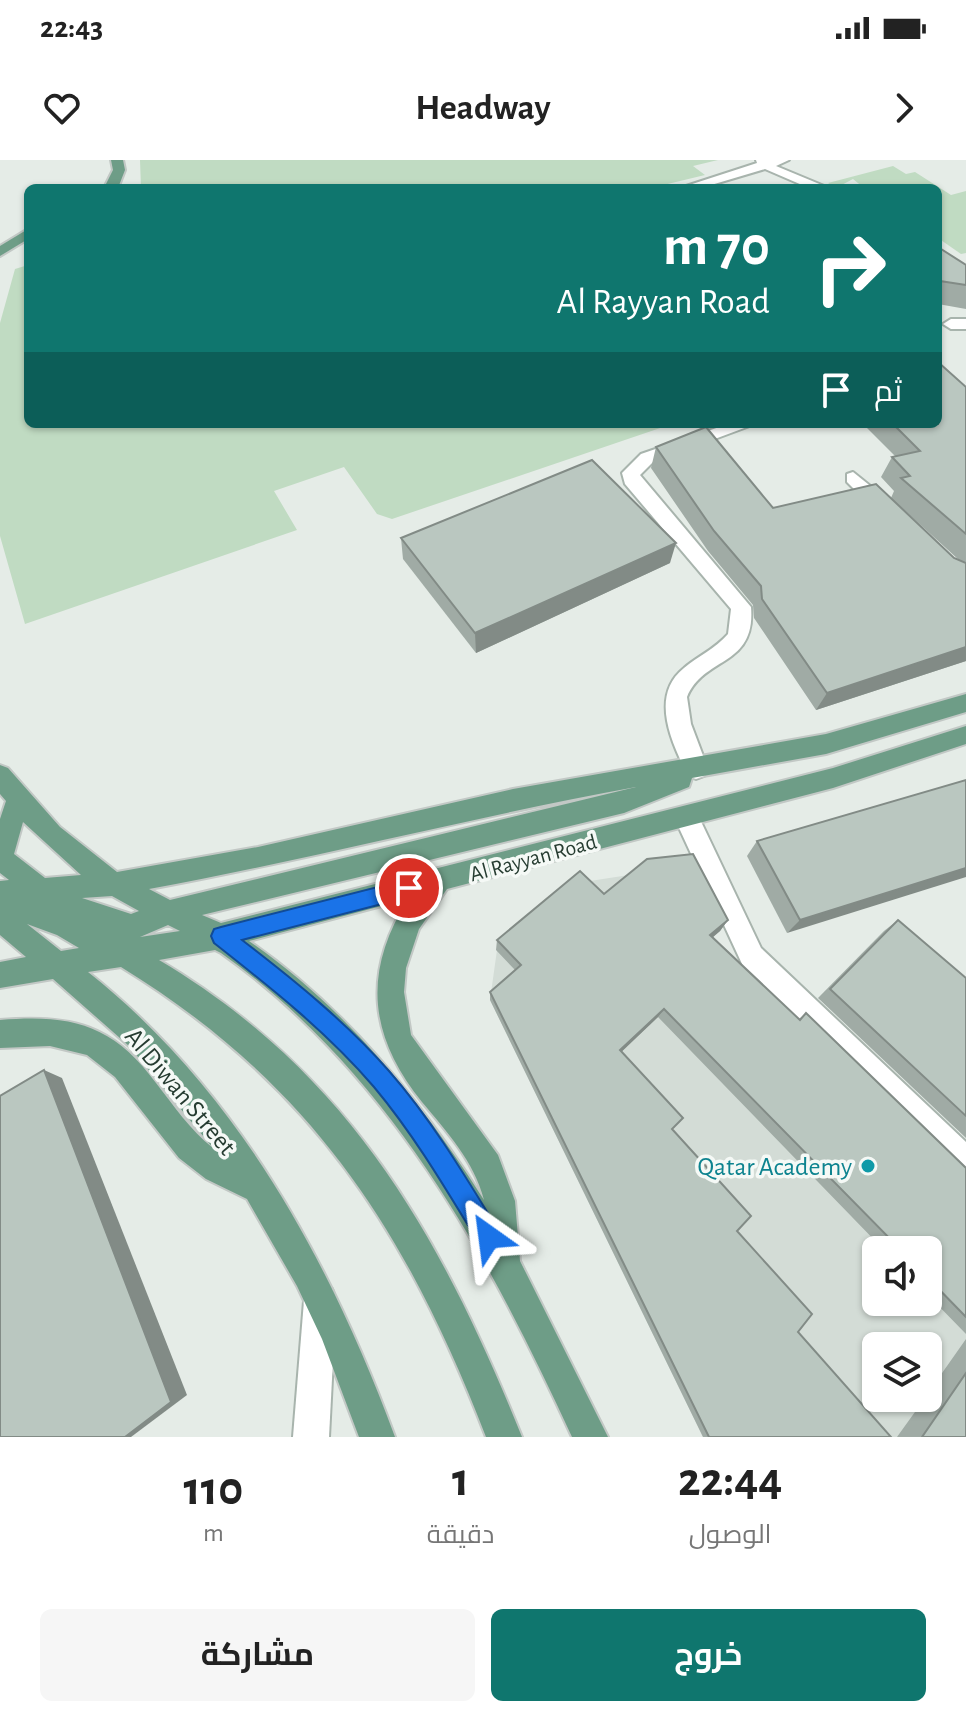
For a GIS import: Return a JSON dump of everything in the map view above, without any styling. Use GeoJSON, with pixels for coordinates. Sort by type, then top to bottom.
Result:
{"type":"FeatureCollection","features":[{"type":"Feature","properties":{"kind":"main road"},"geometry":{"type":"LineString","coordinates":[[113,184],[119,170],[117,160]]}},
{"type":"Feature","properties":{"kind":"main road"},"geometry":{"type":"LineString","coordinates":[[0,237],[24,234]]}},
{"type":"Feature","properties":{"kind":"main road"},"geometry":{"type":"LineString","coordinates":[[0,252],[24,236]]}},
{"type":"Feature","properties":{"kind":"main road"},"geometry":{"type":"LineString","coordinates":[[0,893],[114,884],[258,858],[513,799],[826,744],[966,703]]}},
{"type":"Feature","properties":{"kind":"main road","name":"Al Rayyan Road"},"geometry":{"type":"LineString","coordinates":[[0,975],[58,965],[117,940],[221,936],[833,778],[966,735]]}},
{"type":"Feature","properties":{"kind":"main road"},"geometry":{"type":"LineString","coordinates":[[0,903],[117,940],[170,912],[624,803],[663,789],[696,769]]}},
{"type":"Feature","properties":{"kind":"main road"},"geometry":{"type":"LineString","coordinates":[[0,775],[18,801],[73,853],[114,884],[221,936],[298,996],[381,1078],[436,1150],[504,1263],[590,1437]]}},
{"type":"Feature","properties":{"kind":"main road"},"geometry":{"type":"LineString","coordinates":[[18,801],[0,857],[38,890],[82,912],[157,972],[223,1018],[286,1073],[328,1118],[368,1170],[428,1266],[473,1359],[504,1437]]}},
{"type":"Feature","properties":{"kind":"main road"},"geometry":{"type":"LineString","coordinates":[[438,881],[414,910],[400,940],[392,972],[393,1017],[408,1059],[486,1164],[502,1210],[504,1263]]}},
{"type":"Feature","properties":{"kind":"main road","name":"Al Diwan Street"},"geometry":{"type":"LineString","coordinates":[[0,918],[140,1037],[219,1131],[258,1187],[321,1299],[377,1437]]}},
{"type":"Feature","properties":{"kind":"main road"},"geometry":{"type":"LineString","coordinates":[[0,1034],[59,1032],[97,1044],[128,1068],[180,1138],[200,1157],[237,1180],[258,1187]]}},
{"type":"Feature","properties":{"kind":"street"},"geometry":{"type":"LineString","coordinates":[[704,184],[772,164],[814,184]]}},
{"type":"Feature","properties":{"kind":"street"},"geometry":{"type":"LineString","coordinates":[[696,769],[681,727],[676,697],[682,685],[733,645],[744,620],[741,607],[632,480],[631,473],[647,458],[734,428]]}},
{"type":"Feature","properties":{"kind":"street"},"geometry":{"type":"LineString","coordinates":[[853,478],[898,521]]}},
{"type":"Feature","properties":{"kind":"street"},"geometry":{"type":"LineString","coordinates":[[686,817],[752,957],[966,1163]]}},
{"type":"Feature","properties":{"kind":"street"},"geometry":{"type":"LineString","coordinates":[[311,1437],[321,1299]]}},
{"type":"Feature","properties":{"kind":"shaded area","name":"Qatar Academy"},"geometry":{"type":"Polygon","coordinates":[[[687,866],[720,931],[703,945],[966,1198],[966,1437],[703,1437],[490,1000],[497,950],[577,883],[687,866]]]}},
{"type":"Feature","properties":{"kind":"green space"},"geometry":{"type":"Polygon","coordinates":[[[140,160],[718,160],[693,166],[705,175],[668,184],[141,184],[140,160]]]}},
{"type":"Feature","properties":{"kind":"green space"},"geometry":{"type":"Polygon","coordinates":[[[893,166],[906,174],[915,172],[934,184],[859,184],[853,179],[844,184],[828,183],[893,166]]]}},
{"type":"Feature","properties":{"kind":"green space"},"geometry":{"type":"Polygon","coordinates":[[[942,189],[951,195],[966,191],[966,253],[961,254],[942,241],[942,189]]]}},
{"type":"Feature","properties":{"kind":"green space"},"geometry":{"type":"Polygon","coordinates":[[[24,266],[24,428],[660,428],[392,519],[377,514],[344,467],[274,491],[297,530],[25,624],[0,536],[0,323],[15,269],[24,266]]]}},
{"type":"Feature","properties":{"kind":"building"},"geometry":{"type":"Polygon","coordinates":[[[942,250],[966,265],[966,285],[942,281],[942,250]]]}},
{"type":"Feature","properties":{"kind":"building"},"geometry":{"type":"Polygon","coordinates":[[[942,366],[966,387],[966,534],[901,478],[910,476],[892,457],[920,451],[897,428],[942,428],[942,366]]]}},
{"type":"Feature","properties":{"kind":"building"},"geometry":{"type":"Polygon","coordinates":[[[707,428],[773,508],[876,484],[954,558],[966,563],[966,647],[827,693],[762,599],[761,586],[714,531],[656,447],[707,428]]]}},
{"type":"Feature","properties":{"kind":"building"},"geometry":{"type":"Polygon","coordinates":[[[592,460],[676,543],[475,633],[401,538],[592,460]]]}},
{"type":"Feature","properties":{"kind":"building"},"geometry":{"type":"Polygon","coordinates":[[[966,780],[966,868],[800,920],[757,841],[966,780]]]}},
{"type":"Feature","properties":{"kind":"building","name":"Qatar Academy"},"geometry":{"type":"Polygon","coordinates":[[[693,854],[728,920],[710,935],[800,1020],[806,1013],[966,1168],[966,1317],[942,1292],[942,1236],[887,1236],[664,1009],[620,1050],[683,1118],[672,1129],[751,1216],[737,1231],[812,1314],[798,1332],[862,1404],[862,1412],[869,1412],[891,1437],[709,1437],[490,992],[521,965],[497,940],[580,871],[604,894],[647,859],[693,854]]]}},
{"type":"Feature","properties":{"kind":"building"},"geometry":{"type":"Polygon","coordinates":[[[898,920],[966,978],[966,1116],[830,989],[898,920]]]}},
{"type":"Feature","properties":{"kind":"building"},"geometry":{"type":"Polygon","coordinates":[[[44,1070],[171,1402],[125,1437],[0,1437],[0,1096],[44,1070]]]}},
{"type":"Feature","properties":{"kind":"building"},"geometry":{"type":"Polygon","coordinates":[[[966,1373],[966,1437],[922,1437],[966,1373]]]}},
{"type":"Feature","properties":{"kind":"place","name":"Qatar Academy"},"geometry":{"type":"Point","coordinates":[868,1166]}},
{"type":"Feature","properties":{"kind":"route"},"geometry":{"type":"LineString","coordinates":[[409,888],[221,936],[298,996],[349,1043],[381,1078],[436,1150],[489,1237]]}}]}
